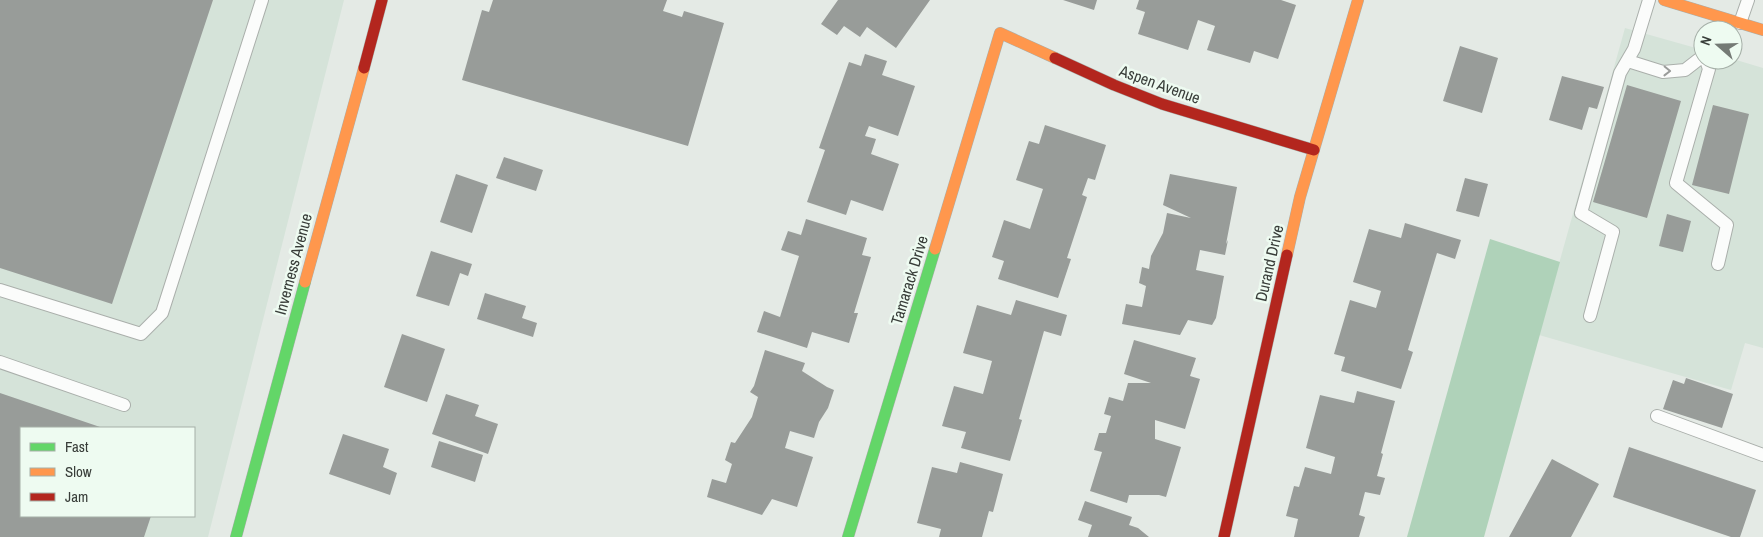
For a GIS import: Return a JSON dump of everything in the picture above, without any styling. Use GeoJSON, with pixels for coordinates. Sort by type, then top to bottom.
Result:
{"type":"FeatureCollection","features":[{"type":"Feature","properties":{"kind":"street","name":"Inverness Avenue"},"geometry":{"type":"LineString","coordinates":[[236,537],[382,0]]}},
{"type":"Feature","properties":{"kind":"street","name":"Durand Drive"},"geometry":{"type":"LineString","coordinates":[[1224,537],[1300,197],[1358,0]]}},
{"type":"Feature","properties":{"kind":"street"},"geometry":{"type":"LineString","coordinates":[[1664,0],[1677,2],[1730,20]]}},
{"type":"Feature","properties":{"kind":"street"},"geometry":{"type":"LineString","coordinates":[[1743,24],[1763,30]]}},
{"type":"Feature","properties":{"kind":"street","name":"Aspen Avenue"},"geometry":{"type":"LineString","coordinates":[[1000,33],[1114,85],[1162,104],[1314,150]]}},
{"type":"Feature","properties":{"kind":"street","name":"Tamarack Drive"},"geometry":{"type":"LineString","coordinates":[[848,537],[1000,33]]}},
{"type":"Feature","properties":{"kind":"lane"},"geometry":{"type":"LineString","coordinates":[[0,290],[141,334],[162,313],[262,0]]}},
{"type":"Feature","properties":{"kind":"lane"},"geometry":{"type":"LineString","coordinates":[[1590,316],[1613,232],[1581,213],[1620,73],[1628,61],[1649,0]]}},
{"type":"Feature","properties":{"kind":"lane"},"geometry":{"type":"LineString","coordinates":[[1741,20],[1748,0]]}},
{"type":"Feature","properties":{"kind":"lane"},"geometry":{"type":"LineString","coordinates":[[1715,20],[1716,16]]}},
{"type":"Feature","properties":{"kind":"lane"},"geometry":{"type":"LineString","coordinates":[[1628,61],[1663,72],[1685,70],[1693,64]]}},
{"type":"Feature","properties":{"kind":"lane"},"geometry":{"type":"LineString","coordinates":[[1709,70],[1676,183],[1727,225],[1718,264]]}},
{"type":"Feature","properties":{"kind":"lane"},"geometry":{"type":"LineString","coordinates":[[0,362],[124,405]]}},
{"type":"Feature","properties":{"kind":"lane"},"geometry":{"type":"LineString","coordinates":[[1657,416],[1763,455]]}},
{"type":"Feature","properties":{"kind":"shaded area"},"geometry":{"type":"Polygon","coordinates":[[[0,0],[344,0],[208,537],[0,537],[0,0]]]}},
{"type":"Feature","properties":{"kind":"shaded area"},"geometry":{"type":"Polygon","coordinates":[[[1625,28],[1693,47],[1693,70],[1743,70],[1743,62],[1763,68],[1763,348],[1745,343],[1731,390],[1539,335],[1625,28]]]}},
{"type":"Feature","properties":{"kind":"green space"},"geometry":{"type":"Polygon","coordinates":[[[1490,239],[1560,262],[1484,537],[1407,537],[1490,239]]]}},
{"type":"Feature","properties":{"kind":"building"},"geometry":{"type":"Polygon","coordinates":[[[0,0],[213,0],[112,304],[0,268],[0,0]]]}},
{"type":"Feature","properties":{"kind":"building"},"geometry":{"type":"Polygon","coordinates":[[[493,0],[667,0],[663,11],[682,17],[684,11],[724,23],[688,146],[462,80],[482,10],[489,12],[493,0]]]}},
{"type":"Feature","properties":{"kind":"building"},"geometry":{"type":"Polygon","coordinates":[[[838,0],[930,0],[896,48],[867,27],[860,37],[844,26],[837,35],[821,24],[838,0]]]}},
{"type":"Feature","properties":{"kind":"building"},"geometry":{"type":"Polygon","coordinates":[[[1063,0],[1097,0],[1094,10],[1063,0]]]}},
{"type":"Feature","properties":{"kind":"building"},"geometry":{"type":"Polygon","coordinates":[[[1139,0],[1281,0],[1296,5],[1278,59],[1254,51],[1250,63],[1207,50],[1215,26],[1198,20],[1188,50],[1138,34],[1145,12],[1136,9],[1139,0]]]}},
{"type":"Feature","properties":{"kind":"building"},"geometry":{"type":"Polygon","coordinates":[[[1460,46],[1498,58],[1482,113],[1443,101],[1460,46]]]}},
{"type":"Feature","properties":{"kind":"building"},"geometry":{"type":"Polygon","coordinates":[[[865,54],[887,61],[882,75],[915,86],[898,136],[869,126],[865,136],[876,139],[871,154],[899,164],[883,211],[851,200],[846,215],[807,202],[825,150],[819,148],[849,62],[861,66],[865,54]]]}},
{"type":"Feature","properties":{"kind":"building"},"geometry":{"type":"Polygon","coordinates":[[[1562,76],[1604,87],[1597,109],[1589,107],[1582,130],[1549,120],[1562,76]]]}},
{"type":"Feature","properties":{"kind":"building"},"geometry":{"type":"Polygon","coordinates":[[[1627,85],[1681,101],[1647,218],[1593,202],[1627,85]]]}},
{"type":"Feature","properties":{"kind":"building"},"geometry":{"type":"Polygon","coordinates":[[[1713,105],[1749,114],[1729,194],[1692,185],[1713,105]]]}},
{"type":"Feature","properties":{"kind":"building"},"geometry":{"type":"Polygon","coordinates":[[[1045,125],[1106,145],[1095,180],[1088,178],[1082,195],[1087,197],[1067,258],[1071,259],[1058,298],[998,279],[1004,261],[992,257],[1004,220],[1030,229],[1043,189],[1016,180],[1029,141],[1039,144],[1045,125]]]}},
{"type":"Feature","properties":{"kind":"building"},"geometry":{"type":"Polygon","coordinates":[[[504,157],[543,170],[536,191],[496,178],[504,157]]]}},
{"type":"Feature","properties":{"kind":"building"},"geometry":{"type":"Polygon","coordinates":[[[456,174],[488,185],[472,233],[440,222],[456,174]]]}},
{"type":"Feature","properties":{"kind":"building"},"geometry":{"type":"Polygon","coordinates":[[[1170,174],[1237,187],[1225,255],[1200,250],[1196,270],[1224,276],[1216,318],[1212,325],[1188,320],[1180,335],[1122,324],[1126,304],[1142,307],[1146,286],[1139,283],[1142,267],[1149,269],[1151,256],[1163,233],[1167,213],[1191,218],[1163,205],[1170,174]]]}},
{"type":"Feature","properties":{"kind":"building"},"geometry":{"type":"Polygon","coordinates":[[[1465,178],[1488,184],[1479,217],[1456,211],[1465,178]]]}},
{"type":"Feature","properties":{"kind":"building"},"geometry":{"type":"Polygon","coordinates":[[[1667,214],[1691,221],[1683,252],[1659,246],[1667,214]]]}},
{"type":"Feature","properties":{"kind":"building"},"geometry":{"type":"Polygon","coordinates":[[[806,219],[867,238],[862,255],[871,257],[854,313],[858,313],[849,343],[812,332],[807,348],[757,332],[764,311],[780,317],[799,256],[781,250],[788,231],[801,235],[806,219]]]}},
{"type":"Feature","properties":{"kind":"building"},"geometry":{"type":"Polygon","coordinates":[[[1405,223],[1461,240],[1455,259],[1437,253],[1408,350],[1413,352],[1401,389],[1341,371],[1345,357],[1334,354],[1350,300],[1376,308],[1381,291],[1353,282],[1369,229],[1401,238],[1405,223]]]}},
{"type":"Feature","properties":{"kind":"building"},"geometry":{"type":"Polygon","coordinates":[[[431,251],[472,264],[468,276],[460,273],[449,306],[416,296],[431,251]]]}},
{"type":"Feature","properties":{"kind":"building"},"geometry":{"type":"Polygon","coordinates":[[[485,293],[526,306],[522,318],[537,323],[533,337],[477,319],[485,293]]]}},
{"type":"Feature","properties":{"kind":"building"},"geometry":{"type":"Polygon","coordinates":[[[1016,300],[1067,315],[1061,336],[1044,331],[1019,419],[1022,420],[1010,461],[961,448],[966,432],[942,426],[954,386],[983,394],[992,361],[963,353],[977,305],[1011,315],[1016,300]]]}},
{"type":"Feature","properties":{"kind":"building"},"geometry":{"type":"Polygon","coordinates":[[[402,334],[445,349],[427,402],[384,387],[402,334]]]}},
{"type":"Feature","properties":{"kind":"building"},"geometry":{"type":"Polygon","coordinates":[[[1134,340],[1196,358],[1190,376],[1200,379],[1185,429],[1155,420],[1155,439],[1181,447],[1166,497],[1159,495],[1129,495],[1127,503],[1090,491],[1102,452],[1094,450],[1099,433],[1106,433],[1111,416],[1104,414],[1109,397],[1123,401],[1128,383],[1151,383],[1124,374],[1134,340]]]}},
{"type":"Feature","properties":{"kind":"building"},"geometry":{"type":"Polygon","coordinates":[[[765,350],[805,363],[802,371],[834,390],[828,408],[819,422],[814,438],[790,431],[785,448],[813,457],[797,507],[772,499],[762,515],[707,497],[712,479],[726,483],[732,464],[725,460],[731,442],[735,443],[752,417],[758,397],[750,392],[754,386],[765,350]]]}},
{"type":"Feature","properties":{"kind":"building"},"geometry":{"type":"Polygon","coordinates":[[[1686,378],[1733,394],[1722,428],[1663,409],[1673,380],[1684,384],[1686,378]]]}},
{"type":"Feature","properties":{"kind":"building"},"geometry":{"type":"Polygon","coordinates":[[[1357,391],[1395,401],[1377,476],[1385,478],[1380,495],[1365,492],[1359,515],[1365,517],[1359,537],[1294,537],[1298,519],[1286,516],[1294,486],[1299,487],[1305,467],[1331,474],[1335,457],[1306,448],[1320,395],[1354,403],[1357,391]]]}},
{"type":"Feature","properties":{"kind":"building"},"geometry":{"type":"Polygon","coordinates":[[[0,393],[100,427],[20,427],[20,517],[151,517],[144,537],[0,537],[0,393]]]}},
{"type":"Feature","properties":{"kind":"building"},"geometry":{"type":"Polygon","coordinates":[[[446,394],[479,405],[475,416],[498,424],[488,454],[432,434],[446,394]]]}},
{"type":"Feature","properties":{"kind":"building"},"geometry":{"type":"Polygon","coordinates":[[[343,434],[389,449],[383,467],[397,473],[390,495],[329,474],[343,434]]]}},
{"type":"Feature","properties":{"kind":"building"},"geometry":{"type":"Polygon","coordinates":[[[439,441],[483,455],[475,482],[431,467],[439,441]]]}},
{"type":"Feature","properties":{"kind":"building"},"geometry":{"type":"Polygon","coordinates":[[[1629,447],[1756,490],[1740,537],[1731,537],[1613,497],[1629,447]]]}},
{"type":"Feature","properties":{"kind":"building"},"geometry":{"type":"Polygon","coordinates":[[[1552,459],[1599,484],[1571,537],[1509,537],[1552,459]]]}},
{"type":"Feature","properties":{"kind":"building"},"geometry":{"type":"Polygon","coordinates":[[[960,462],[1003,474],[993,512],[989,511],[982,537],[939,537],[941,529],[917,523],[932,467],[957,473],[960,462]]]}},
{"type":"Feature","properties":{"kind":"building"},"geometry":{"type":"Polygon","coordinates":[[[1085,501],[1132,517],[1129,525],[1138,528],[1149,537],[1088,537],[1092,525],[1078,520],[1085,501]]]}},
{"type":"Feature","properties":{"kind":"traffic: fast"},"geometry":{"type":"LineString","coordinates":[[848,537],[935,249]]}},
{"type":"Feature","properties":{"kind":"traffic: fast"},"geometry":{"type":"LineString","coordinates":[[236,537],[305,282]]}},
{"type":"Feature","properties":{"kind":"traffic: slow"},"geometry":{"type":"LineString","coordinates":[[1287,255],[1300,197],[1358,0]]}},
{"type":"Feature","properties":{"kind":"traffic: slow"},"geometry":{"type":"LineString","coordinates":[[1664,0],[1763,30]]}},
{"type":"Feature","properties":{"kind":"traffic: slow"},"geometry":{"type":"LineString","coordinates":[[935,249],[1000,33],[1055,58]]}},
{"type":"Feature","properties":{"kind":"traffic: slow"},"geometry":{"type":"LineString","coordinates":[[305,282],[364,68]]}},
{"type":"Feature","properties":{"kind":"traffic: jam"},"geometry":{"type":"LineString","coordinates":[[364,68],[382,0]]}},
{"type":"Feature","properties":{"kind":"traffic: jam"},"geometry":{"type":"LineString","coordinates":[[1055,58],[1114,85],[1162,104],[1314,150]]}},
{"type":"Feature","properties":{"kind":"traffic: jam"},"geometry":{"type":"LineString","coordinates":[[1224,537],[1287,255]]}}]}
